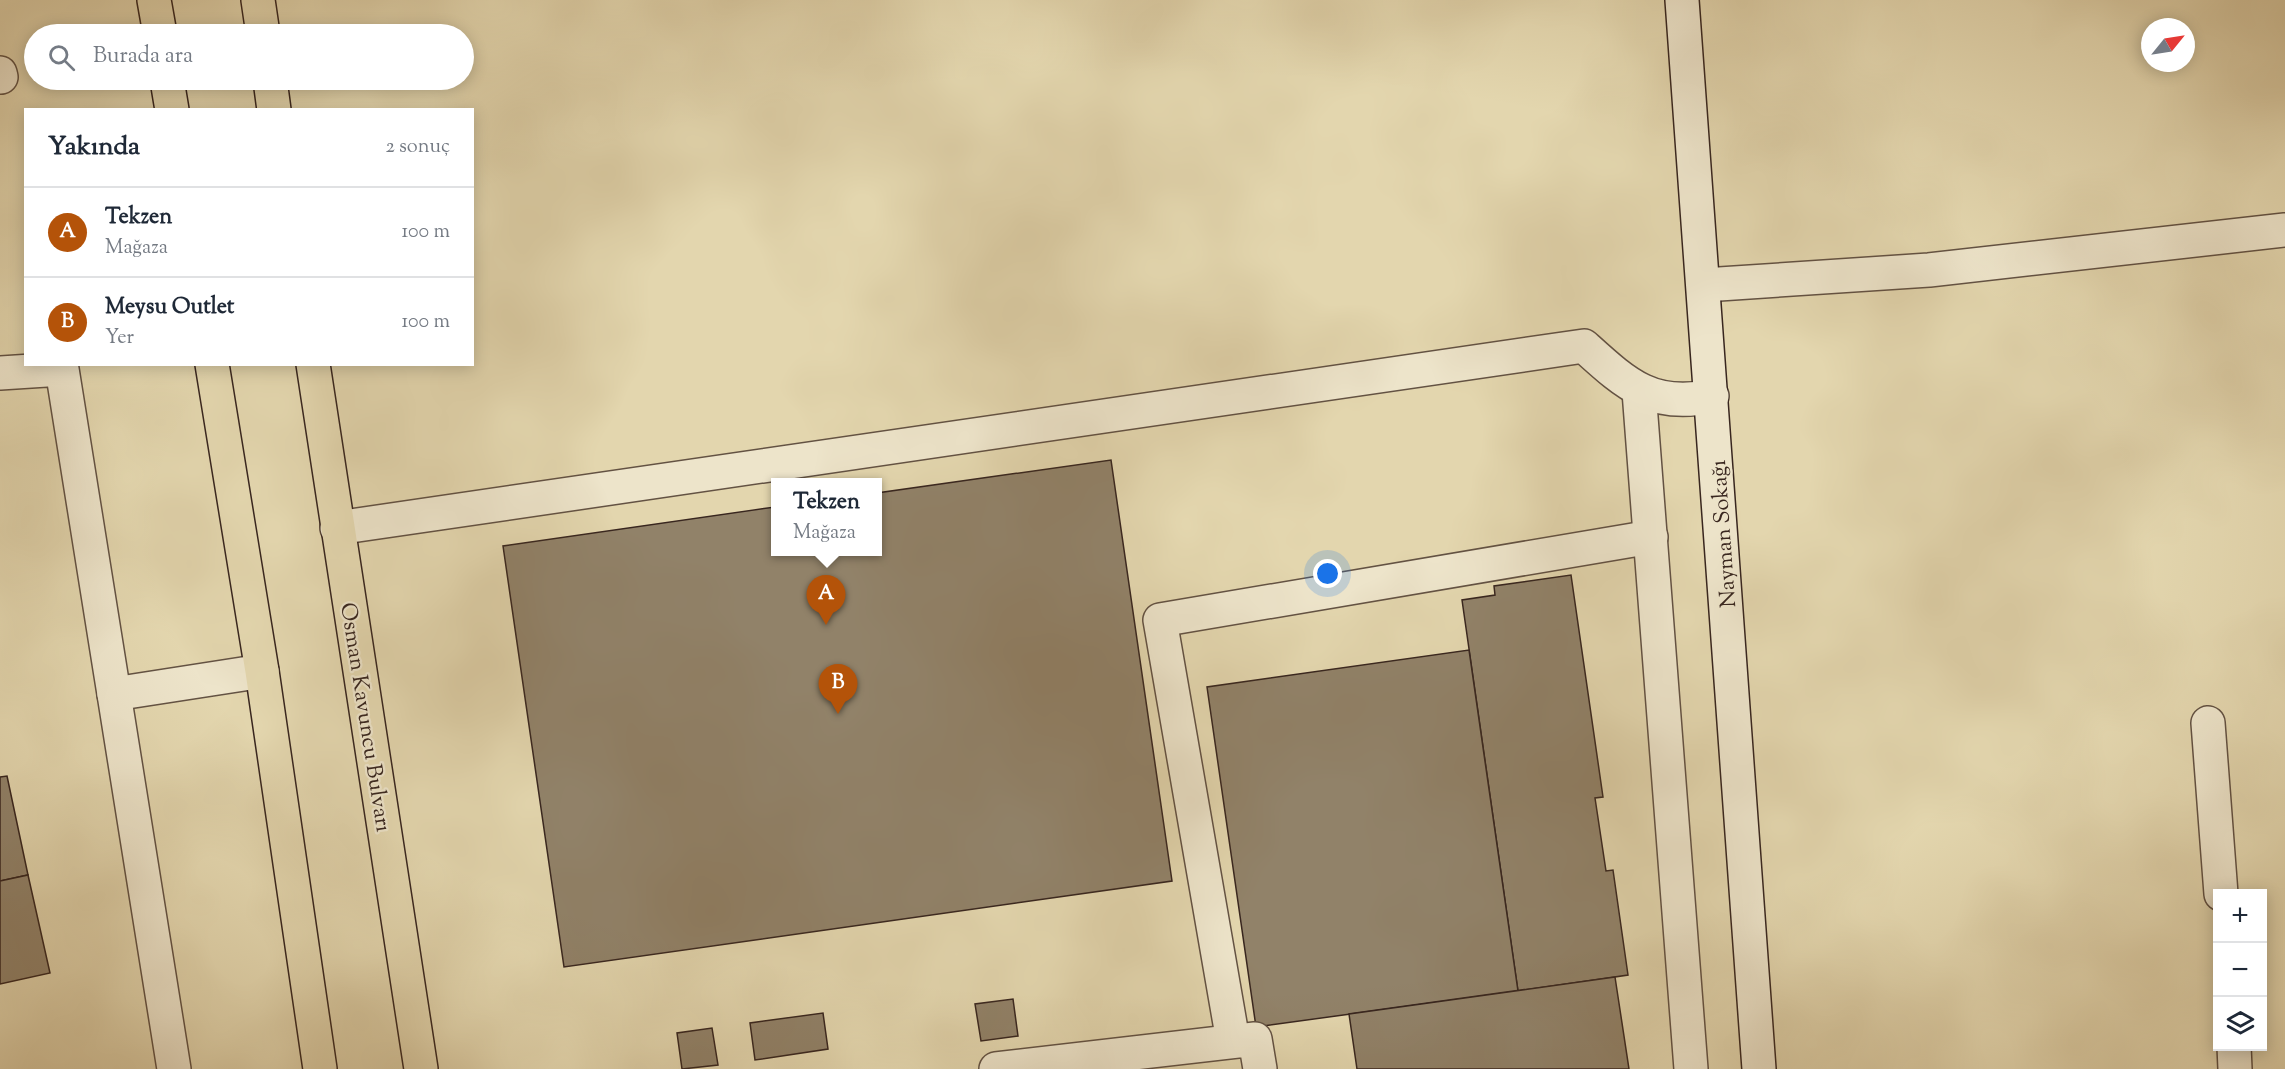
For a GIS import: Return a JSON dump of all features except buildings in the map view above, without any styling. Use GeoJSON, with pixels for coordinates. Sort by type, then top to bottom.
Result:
{"type":"FeatureCollection","features":[{"type":"Feature","properties":{"kind":"highway"},"geometry":{"type":"LineString","coordinates":[[154,0],[158,24]]}},
{"type":"Feature","properties":{"kind":"highway"},"geometry":{"type":"LineString","coordinates":[[258,0],[262,24]]}},
{"type":"Feature","properties":{"kind":"highway"},"geometry":{"type":"LineString","coordinates":[[169,90],[172,108]]}},
{"type":"Feature","properties":{"kind":"highway"},"geometry":{"type":"LineString","coordinates":[[271,90],[274,108]]}},
{"type":"Feature","properties":{"kind":"highway"},"geometry":{"type":"LineString","coordinates":[[213,366],[262,672],[320,1069]]}},
{"type":"Feature","properties":{"kind":"highway","name":"Osman Kavuncu Bulvarı"},"geometry":{"type":"LineString","coordinates":[[313,366],[421,1069]]}},
{"type":"Feature","properties":{"kind":"street","name":"Nayman Sokağı"},"geometry":{"type":"LineString","coordinates":[[1682,0],[1759,1069]]}},
{"type":"Feature","properties":{"kind":"street"},"geometry":{"type":"LineString","coordinates":[[1704,285],[1929,270],[2285,230]]}},
{"type":"Feature","properties":{"kind":"street"},"geometry":{"type":"LineString","coordinates":[[338,528],[1584,346],[1623,381],[1639,391],[1675,400],[1712,396]]}},
{"type":"Feature","properties":{"kind":"street"},"geometry":{"type":"LineString","coordinates":[[0,373],[62,369],[174,1069]]}},
{"type":"Feature","properties":{"kind":"street"},"geometry":{"type":"LineString","coordinates":[[1639,391],[1691,1069]]}},
{"type":"Feature","properties":{"kind":"street"},"geometry":{"type":"LineString","coordinates":[[1233,1041],[1160,620],[1651,537]]}},
{"type":"Feature","properties":{"kind":"street"},"geometry":{"type":"LineString","coordinates":[[114,694],[262,672]]}},
{"type":"Feature","properties":{"kind":"street"},"geometry":{"type":"LineString","coordinates":[[2208,723],[2221,889]]}},
{"type":"Feature","properties":{"kind":"street"},"geometry":{"type":"LineString","coordinates":[[996,1069],[1255,1039],[1260,1069]]}},
{"type":"Feature","properties":{"kind":"street"},"geometry":{"type":"LineString","coordinates":[[2234,1051],[2235,1069]]}},
{"type":"Feature","properties":{"kind":"place","name":"Tekzen"},"geometry":{"type":"Point","coordinates":[826,625]}},
{"type":"Feature","properties":{"kind":"place","name":"Meysu Outlet"},"geometry":{"type":"Point","coordinates":[838,714]}}]}
